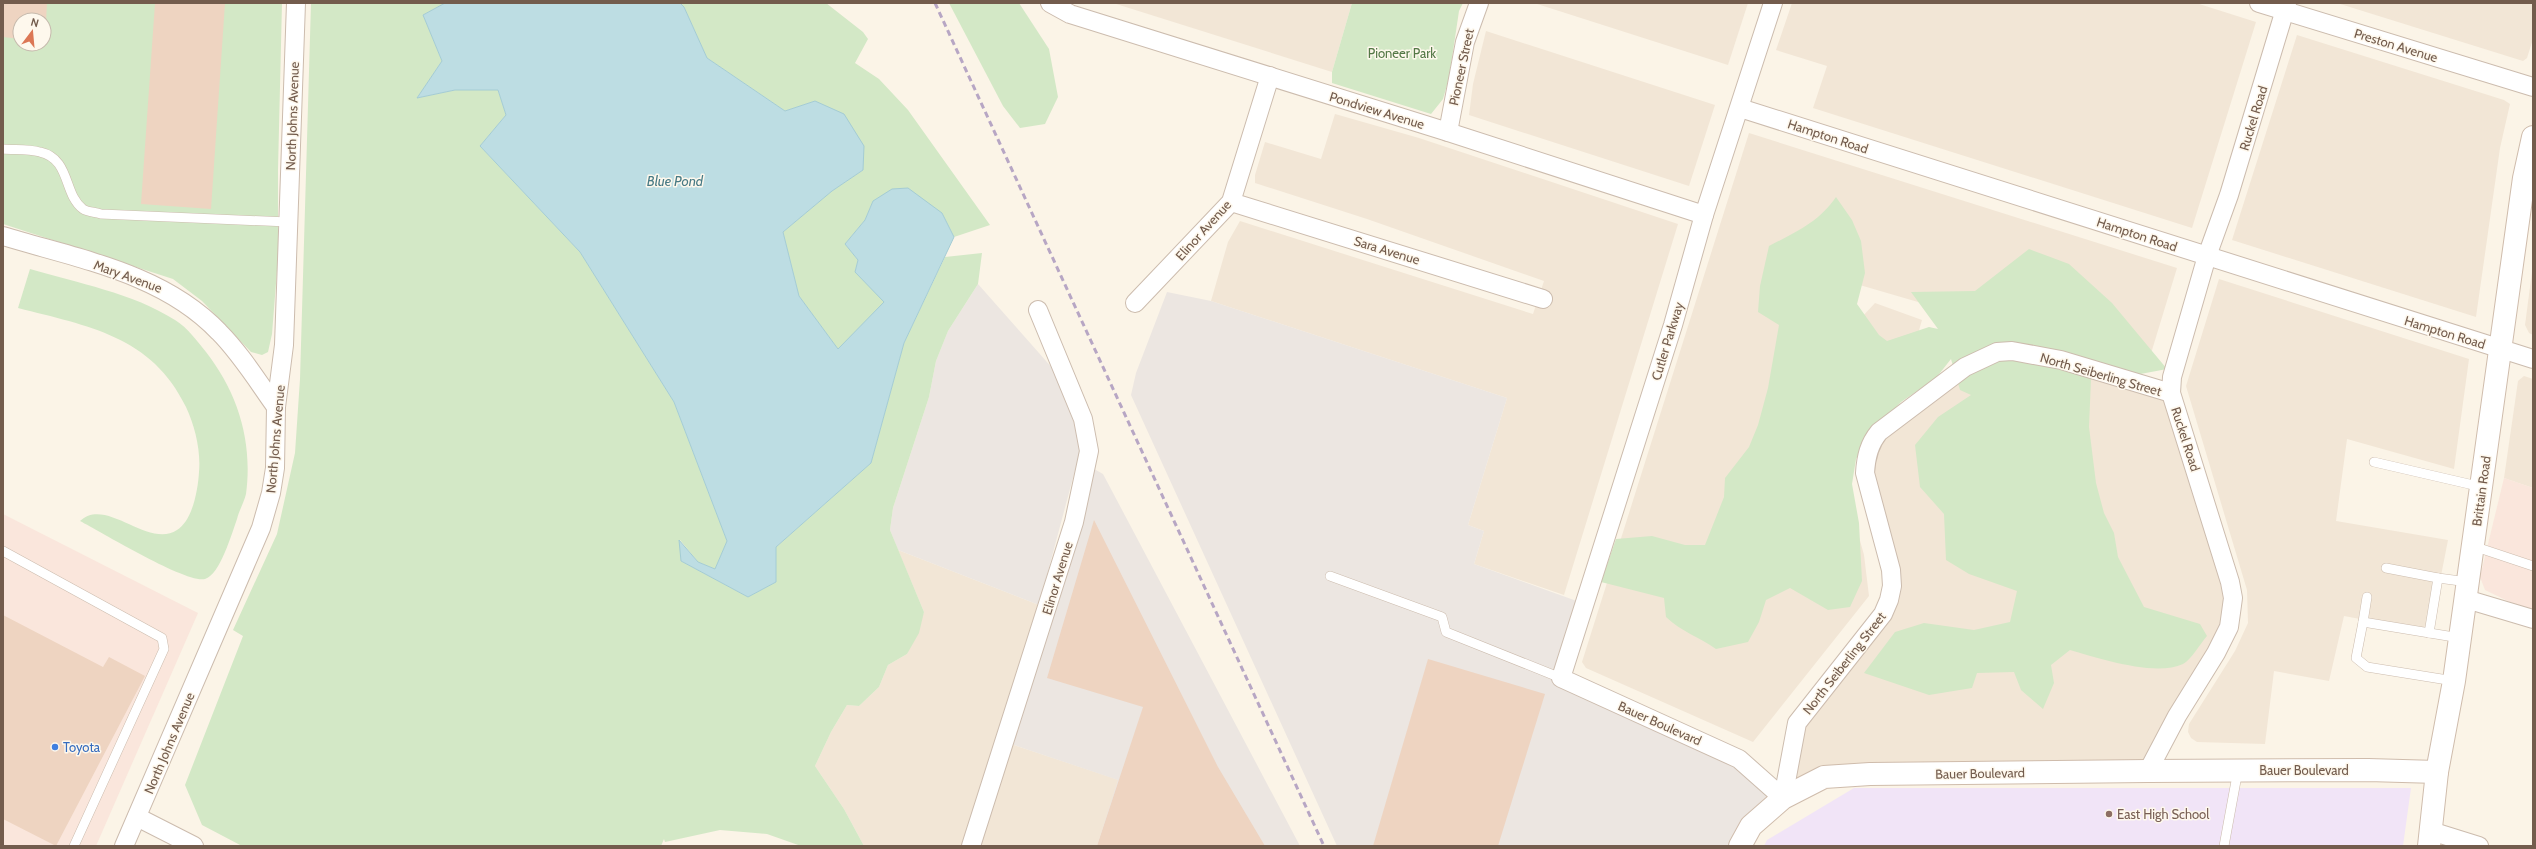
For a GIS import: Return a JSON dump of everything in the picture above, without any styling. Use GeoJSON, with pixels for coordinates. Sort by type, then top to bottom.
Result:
{"type":"FeatureCollection","features":[{"type":"Feature","properties":{"kind":"street","name":"North Johns Avenue"},"geometry":{"type":"LineString","coordinates":[[124,846],[266,513],[275,468],[276,407],[284,345],[296,3]]}},
{"type":"Feature","properties":{"kind":"street","name":"Pondview Avenue"},"geometry":{"type":"LineString","coordinates":[[1050,3],[1070,14],[1448,132],[1704,215]]}},
{"type":"Feature","properties":{"kind":"street","name":"Pioneer Street"},"geometry":{"type":"LineString","coordinates":[[1448,132],[1467,34],[1479,3]]}},
{"type":"Feature","properties":{"kind":"street","name":"Cutler Parkway"},"geometry":{"type":"LineString","coordinates":[[1560,678],[1673,325],[1704,215],[1773,3]]}},
{"type":"Feature","properties":{"kind":"street","name":"Preston Avenue"},"geometry":{"type":"LineString","coordinates":[[2259,3],[2286,7],[2533,87]]}},
{"type":"Feature","properties":{"kind":"street","name":"Ruckel Road"},"geometry":{"type":"LineString","coordinates":[[2148,771],[2177,716],[2216,653],[2229,627],[2232,613],[2230,582],[2171,393],[2172,378],[2207,256],[2236,173],[2286,7]]}},
{"type":"Feature","properties":{"kind":"street","name":"Elinor Avenue"},"geometry":{"type":"LineString","coordinates":[[1135,302],[1232,202],[1270,76]]}},
{"type":"Feature","properties":{"kind":"street","name":"Hampton Road"},"geometry":{"type":"LineString","coordinates":[[1740,108],[2533,359]]}},
{"type":"Feature","properties":{"kind":"street","name":"Brittain Road"},"geometry":{"type":"LineString","coordinates":[[2430,839],[2437,772],[2454,681],[2524,178],[2533,137]]}},
{"type":"Feature","properties":{"kind":"street","name":"Sara Avenue"},"geometry":{"type":"LineString","coordinates":[[1232,202],[1543,299]]}},
{"type":"Feature","properties":{"kind":"street","name":"Mary Avenue"},"geometry":{"type":"LineString","coordinates":[[3,236],[117,270],[171,293],[196,310],[219,332],[276,407]]}},
{"type":"Feature","properties":{"kind":"street","name":"Elinor Avenue"},"geometry":{"type":"LineString","coordinates":[[971,846],[1045,618],[1074,522],[1087,465],[1087,435],[1083,419],[1038,310]]}},
{"type":"Feature","properties":{"kind":"street","name":"North Seiberling Street"},"geometry":{"type":"LineString","coordinates":[[1783,798],[1798,723],[1834,674],[1875,626],[1890,600],[1892,586],[1891,570],[1865,473],[1866,458],[1870,444],[1879,432],[1965,367],[1997,352],[2012,351],[2062,360],[2171,393]]}},
{"type":"Feature","properties":{"kind":"street"},"geometry":{"type":"LineString","coordinates":[[2467,591],[2533,619]]}},
{"type":"Feature","properties":{"kind":"street","name":"Bauer Boulevard"},"geometry":{"type":"LineString","coordinates":[[1560,678],[1739,759],[1783,798],[1824,777],[1870,774],[2238,770],[2437,772]]}},
{"type":"Feature","properties":{"kind":"street"},"geometry":{"type":"LineString","coordinates":[[1740,846],[1751,826],[1783,798]]}},
{"type":"Feature","properties":{"kind":"street"},"geometry":{"type":"LineString","coordinates":[[137,817],[194,846]]}},
{"type":"Feature","properties":{"kind":"street"},"geometry":{"type":"LineString","coordinates":[[2430,839],[2479,846]]}},
{"type":"Feature","properties":{"kind":"lane"},"geometry":{"type":"LineString","coordinates":[[3,149],[42,152],[59,164],[69,182],[73,199],[84,210],[100,214],[288,222]]}},
{"type":"Feature","properties":{"kind":"lane"},"geometry":{"type":"LineString","coordinates":[[2374,462],[2482,487]]}},
{"type":"Feature","properties":{"kind":"lane"},"geometry":{"type":"LineString","coordinates":[[2473,546],[2533,566]]}},
{"type":"Feature","properties":{"kind":"lane"},"geometry":{"type":"LineString","coordinates":[[3,551],[162,638],[164,649],[74,846]]}},
{"type":"Feature","properties":{"kind":"lane"},"geometry":{"type":"LineString","coordinates":[[2386,568],[2438,578],[2467,591]]}},
{"type":"Feature","properties":{"kind":"lane"},"geometry":{"type":"LineString","coordinates":[[1330,576],[1442,617],[1446,632],[1560,678]]}},
{"type":"Feature","properties":{"kind":"lane"},"geometry":{"type":"LineString","coordinates":[[2428,633],[2438,578]]}},
{"type":"Feature","properties":{"kind":"lane"},"geometry":{"type":"LineString","coordinates":[[2367,597],[2356,658],[2367,667],[2454,681]]}},
{"type":"Feature","properties":{"kind":"lane"},"geometry":{"type":"LineString","coordinates":[[2363,622],[2460,638]]}},
{"type":"Feature","properties":{"kind":"lane"},"geometry":{"type":"LineString","coordinates":[[2224,846],[2238,770]]}},
{"type":"Feature","properties":{"kind":"shaded area"},"geometry":{"type":"Polygon","coordinates":[[[1113,3],[1352,3],[1332,72],[1113,3]]]}},
{"type":"Feature","properties":{"kind":"shaded area"},"geometry":{"type":"Polygon","coordinates":[[[1534,3],[1748,3],[1728,65],[1534,3]]]}},
{"type":"Feature","properties":{"kind":"shaded area"},"geometry":{"type":"Polygon","coordinates":[[[1792,3],[2196,3],[2256,22],[2192,228],[1813,108],[1827,66],[1776,50],[1792,3]]]}},
{"type":"Feature","properties":{"kind":"shaded area"},"geometry":{"type":"Polygon","coordinates":[[[2337,3],[2533,3],[2533,39],[2527,58],[2523,61],[2337,3]]]}},
{"type":"Feature","properties":{"kind":"shaded area"},"geometry":{"type":"Polygon","coordinates":[[[1486,31],[1715,105],[1689,186],[1469,115],[1473,84],[1486,31]]]}},
{"type":"Feature","properties":{"kind":"shaded area"},"geometry":{"type":"Polygon","coordinates":[[[2297,35],[2504,100],[2510,104],[2500,148],[2476,317],[2232,240],[2297,35]]]}},
{"type":"Feature","properties":{"kind":"shaded area"},"geometry":{"type":"Polygon","coordinates":[[[1335,114],[1419,138],[1678,224],[1564,595],[1474,564],[1484,531],[1468,525],[1507,398],[1211,301],[1228,242],[1240,221],[1533,314],[1544,281],[1367,219],[1255,183],[1255,175],[1265,142],[1321,159],[1335,114]]]}},
{"type":"Feature","properties":{"kind":"shaded area"},"geometry":{"type":"Polygon","coordinates":[[[1749,133],[2177,268],[2149,360],[2014,330],[1846,281],[1861,318],[1875,303],[1922,320],[1904,382],[1791,351],[1843,479],[1864,555],[1869,596],[1753,742],[1586,668],[1582,662],[1749,133]]]}},
{"type":"Feature","properties":{"kind":"shaded area"},"geometry":{"type":"Polygon","coordinates":[[[2533,264],[2533,335],[2529,333],[2525,325],[2533,264]]]}},
{"type":"Feature","properties":{"kind":"shaded area"},"geometry":{"type":"Polygon","coordinates":[[[2219,279],[2469,359],[2454,469],[2347,439],[2336,521],[2448,540],[2430,632],[2344,616],[2329,681],[2274,671],[2265,744],[2197,742],[2191,738],[2188,732],[2189,724],[2235,651],[2248,623],[2247,590],[2186,386],[2219,279]]]}},
{"type":"Feature","properties":{"kind":"shaded area"},"geometry":{"type":"Polygon","coordinates":[[[978,284],[1054,370],[1082,444],[1039,605],[898,550],[890,530],[893,508],[929,397],[936,361],[948,331],[978,284]]]}},
{"type":"Feature","properties":{"kind":"shaded area"},"geometry":{"type":"Polygon","coordinates":[[[1167,292],[1211,301],[1507,398],[1468,525],[1484,531],[1474,564],[1585,604],[1561,678],[1739,759],[1783,798],[1740,846],[1337,846],[1131,395],[1136,373],[1167,292]]]}},
{"type":"Feature","properties":{"kind":"shaded area"},"geometry":{"type":"Polygon","coordinates":[[[1997,352],[2171,393],[2232,613],[2148,771],[1870,774],[1783,798],[1797,723],[1889,600],[1868,488],[1871,444],[1997,352]]]}},
{"type":"Feature","properties":{"kind":"shaded area"},"geometry":{"type":"Polygon","coordinates":[[[2524,376],[2533,379],[2533,488],[2504,478],[2518,381],[2524,376]]]}},
{"type":"Feature","properties":{"kind":"shaded area"},"geometry":{"type":"Polygon","coordinates":[[[1087,465],[1103,474],[1300,846],[1097,846],[1118,780],[1005,742],[1087,465]]]}},
{"type":"Feature","properties":{"kind":"shaded area"},"geometry":{"type":"Polygon","coordinates":[[[2504,478],[2533,488],[2533,610],[2514,604],[2485,590],[2480,577],[2504,478]]]}},
{"type":"Feature","properties":{"kind":"shaded area"},"geometry":{"type":"Polygon","coordinates":[[[3,514],[198,613],[96,846],[3,846],[3,514]]]}},
{"type":"Feature","properties":{"kind":"shaded area"},"geometry":{"type":"Polygon","coordinates":[[[898,550],[1039,605],[964,846],[864,846],[844,809],[815,766],[831,732],[847,705],[859,706],[879,687],[888,665],[907,654],[924,612],[898,550]]]}},
{"type":"Feature","properties":{"kind":"shaded area"},"geometry":{"type":"Polygon","coordinates":[[[1008,743],[1119,780],[1097,846],[975,846],[1008,743]]]}},
{"type":"Feature","properties":{"kind":"shaded area","name":"East High School"},"geometry":{"type":"Polygon","coordinates":[[[1854,788],[2411,788],[2403,846],[1764,846],[1767,840],[1854,788]]]}},
{"type":"Feature","properties":{"kind":"green space"},"geometry":{"type":"Polygon","coordinates":[[[3,3],[282,3],[278,170],[278,258],[272,334],[268,352],[262,355],[251,352],[202,301],[173,279],[3,224],[3,3]]]}},
{"type":"Feature","properties":{"kind":"green space"},"geometry":{"type":"Polygon","coordinates":[[[311,3],[445,3],[423,15],[442,61],[417,98],[455,90],[498,90],[506,115],[480,146],[580,252],[674,402],[727,541],[715,569],[698,562],[680,540],[681,561],[748,597],[776,582],[776,547],[871,463],[904,343],[945,257],[982,253],[978,284],[948,331],[936,361],[929,397],[893,508],[890,530],[924,612],[919,633],[907,654],[888,665],[879,687],[859,706],[847,705],[831,732],[815,766],[844,809],[864,846],[801,846],[767,834],[720,830],[665,842],[664,839],[661,846],[242,846],[202,825],[185,785],[243,636],[233,630],[277,534],[295,453],[300,379],[311,3]]]}},
{"type":"Feature","properties":{"kind":"green space"},"geometry":{"type":"Polygon","coordinates":[[[680,3],[826,3],[863,32],[868,39],[855,63],[879,79],[908,110],[990,225],[954,237],[942,213],[873,201],[865,220],[845,244],[858,260],[855,272],[885,302],[838,349],[799,296],[783,232],[832,191],[863,170],[815,101],[785,111],[707,58],[684,7],[680,3]]]}},
{"type":"Feature","properties":{"kind":"green space"},"geometry":{"type":"Polygon","coordinates":[[[949,3],[1019,3],[1049,49],[1058,97],[1045,124],[1020,128],[1003,106],[949,3]]]}},
{"type":"Feature","properties":{"kind":"green space","name":"Pioneer Park"},"geometry":{"type":"Polygon","coordinates":[[[1352,3],[1463,3],[1459,11],[1449,78],[1443,99],[1431,114],[1332,83],[1332,72],[1352,3]]]}},
{"type":"Feature","properties":{"kind":"green space"},"geometry":{"type":"Polygon","coordinates":[[[1836,197],[1852,220],[1861,241],[1865,273],[1857,304],[1879,335],[1887,341],[1929,327],[1938,329],[1911,292],[1975,291],[2029,249],[2069,264],[2112,303],[2167,369],[2135,375],[2030,346],[2027,364],[2036,363],[2060,366],[2091,379],[2089,427],[2096,483],[2104,513],[2114,533],[2118,557],[2144,607],[2200,624],[2207,636],[2186,662],[2171,667],[2142,667],[2126,665],[2070,650],[2051,665],[2054,683],[2043,709],[2021,690],[2014,672],[1977,673],[1972,688],[1929,695],[1864,673],[1895,632],[1924,623],[1974,630],[2010,622],[2017,591],[1969,574],[1946,560],[1944,514],[1920,487],[1915,445],[1938,417],[1971,395],[1960,390],[1951,359],[1936,378],[1901,402],[1868,437],[1856,459],[1852,484],[1859,523],[1862,581],[1850,607],[1828,610],[1790,588],[1766,600],[1759,622],[1748,642],[1716,649],[1678,627],[1666,617],[1664,598],[1601,582],[1616,539],[1652,536],[1685,545],[1705,545],[1724,497],[1725,478],[1749,447],[1758,425],[1768,388],[1779,325],[1758,312],[1760,286],[1769,246],[1806,226],[1822,213],[1836,197]]]}},
{"type":"Feature","properties":{"kind":"green space"},"geometry":{"type":"Polygon","coordinates":[[[30,269],[123,296],[159,311],[175,320],[196,339],[227,384],[235,401],[245,437],[248,475],[246,494],[225,553],[216,570],[205,579],[181,574],[163,566],[80,521],[90,515],[102,515],[153,533],[166,534],[177,530],[191,512],[196,495],[199,464],[197,439],[186,407],[172,383],[155,364],[136,349],[116,338],[93,329],[69,321],[18,308],[30,269]]]}},
{"type":"Feature","properties":{"kind":"water","name":"Blue Pond"},"geometry":{"type":"Polygon","coordinates":[[[445,3],[680,3],[684,7],[707,58],[785,111],[815,101],[844,114],[864,146],[863,170],[832,191],[783,232],[799,296],[838,349],[884,302],[855,272],[858,260],[845,244],[865,220],[873,201],[892,189],[908,188],[942,213],[954,237],[904,343],[871,463],[776,547],[776,582],[748,597],[681,561],[679,540],[698,562],[715,569],[727,541],[674,402],[580,252],[480,146],[506,115],[498,90],[455,90],[417,98],[442,61],[423,15],[445,3]]]}},
{"type":"Feature","properties":{"kind":"building"},"geometry":{"type":"Polygon","coordinates":[[[3,3],[47,3],[47,12],[12,12],[12,38],[3,37],[3,3]]]}},
{"type":"Feature","properties":{"kind":"building"},"geometry":{"type":"Polygon","coordinates":[[[155,3],[225,3],[211,209],[141,204],[155,3]]]}},
{"type":"Feature","properties":{"kind":"building"},"geometry":{"type":"Polygon","coordinates":[[[1094,520],[1218,767],[1265,846],[1097,846],[1143,707],[1047,678],[1094,520]]]}},
{"type":"Feature","properties":{"kind":"building","name":"Toyota"},"geometry":{"type":"Polygon","coordinates":[[[3,615],[103,667],[109,657],[145,676],[56,846],[3,819],[3,615]]]}},
{"type":"Feature","properties":{"kind":"building"},"geometry":{"type":"Polygon","coordinates":[[[1428,659],[1545,694],[1498,846],[1373,846],[1428,659]]]}},
{"type":"Feature","properties":{"kind":"railway"},"geometry":{"type":"LineString","coordinates":[[935,3],[1324,846]]}},
{"type":"Feature","properties":{"kind":"place","name":"Toyota"},"geometry":{"type":"Point","coordinates":[55,747]}},
{"type":"Feature","properties":{"kind":"place","name":"East High School"},"geometry":{"type":"Point","coordinates":[2109,814]}}]}
